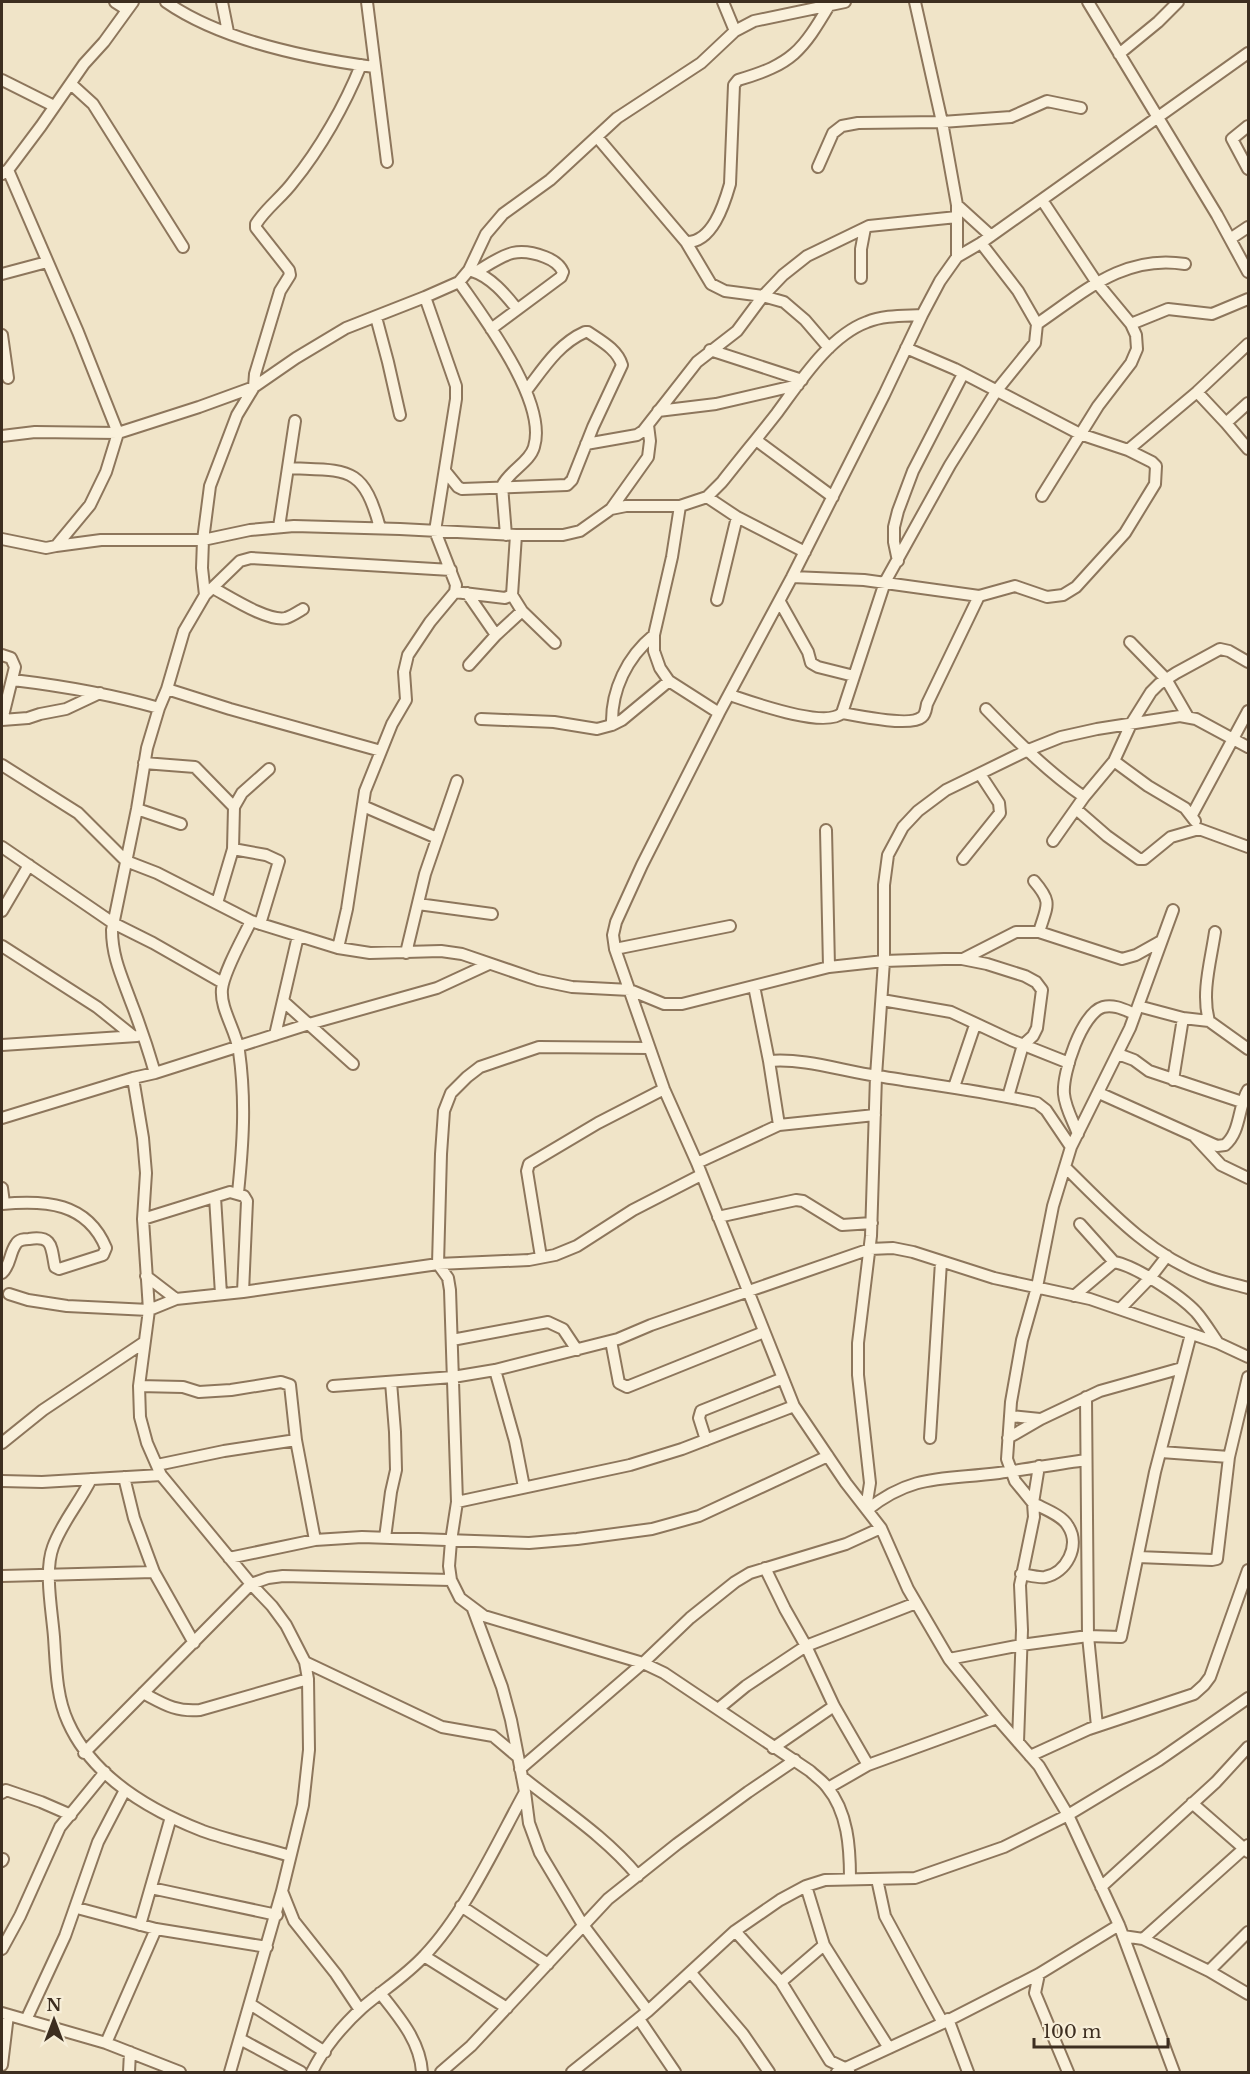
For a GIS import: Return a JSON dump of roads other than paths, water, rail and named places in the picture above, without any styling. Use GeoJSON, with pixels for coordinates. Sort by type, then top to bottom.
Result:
{"type":"FeatureCollection","features":[{"type":"Feature","properties":{"kind":"street"},"geometry":{"type":"LineString","coordinates":[[56,546],[90,505],[106,472],[118,433],[78,332],[5,172],[130,5],[115,2]]}},
{"type":"Feature","properties":{"kind":"street"},"geometry":{"type":"LineString","coordinates":[[166,2],[179,11],[254,42],[308,56],[374,67]]}},
{"type":"Feature","properties":{"kind":"street"},"geometry":{"type":"LineString","coordinates":[[222,2],[228,32]]}},
{"type":"Feature","properties":{"kind":"street"},"geometry":{"type":"LineString","coordinates":[[367,2],[387,162]]}},
{"type":"Feature","properties":{"kind":"street"},"geometry":{"type":"LineString","coordinates":[[723,2],[735,31]]}},
{"type":"Feature","properties":{"kind":"street"},"geometry":{"type":"LineString","coordinates":[[472,271],[486,234],[495,222],[550,180],[626,112],[701,63],[735,31],[754,21],[830,3],[845,2]]}},
{"type":"Feature","properties":{"kind":"street"},"geometry":{"type":"LineString","coordinates":[[915,2],[942,122],[957,205],[957,257]]}},
{"type":"Feature","properties":{"kind":"street"},"geometry":{"type":"LineString","coordinates":[[1088,2],[1248,272]]}},
{"type":"Feature","properties":{"kind":"street"},"geometry":{"type":"LineString","coordinates":[[1119,54],[1178,2]]}},
{"type":"Feature","properties":{"kind":"street"},"geometry":{"type":"LineString","coordinates":[[686,242],[695,242],[706,235],[725,200],[730,184],[734,85],[738,80],[778,66],[795,54],[808,40],[830,3]]}},
{"type":"Feature","properties":{"kind":"street"},"geometry":{"type":"LineString","coordinates":[[1174,2073],[1119,1926],[1068,1815],[1039,1766],[949,1659],[908,1590],[881,1528],[794,1406],[781,1379],[697,1163],[663,1089],[615,949],[613,935],[616,922],[642,865],[719,713],[780,602],[922,315],[940,281],[957,257],[981,243],[1248,52]]}},
{"type":"Feature","properties":{"kind":"street"},"geometry":{"type":"LineString","coordinates":[[209,592],[202,568],[203,540],[204,519],[214,475],[237,415],[254,387],[255,374],[280,291],[290,275],[289,270],[256,228],[256,224],[304,168],[339,111],[360,65]]}},
{"type":"Feature","properties":{"kind":"street"},"geometry":{"type":"LineString","coordinates":[[2,80],[54,106]]}},
{"type":"Feature","properties":{"kind":"street"},"geometry":{"type":"LineString","coordinates":[[71,84],[93,104],[183,247]]}},
{"type":"Feature","properties":{"kind":"street"},"geometry":{"type":"LineString","coordinates":[[818,167],[833,133],[842,126],[858,123],[942,122],[1011,117],[1047,101],[1081,108]]}},
{"type":"Feature","properties":{"kind":"street"},"geometry":{"type":"LineString","coordinates":[[1248,126],[1232,140],[1248,169]]}},
{"type":"Feature","properties":{"kind":"street"},"geometry":{"type":"LineString","coordinates":[[597,137],[686,242],[711,284],[725,291],[763,296],[784,302],[805,320],[829,348]]}},
{"type":"Feature","properties":{"kind":"street"},"geometry":{"type":"LineString","coordinates":[[1042,200],[1097,283],[1131,324],[1136,335],[1137,349],[1131,363],[1098,406],[1042,496]]}},
{"type":"Feature","properties":{"kind":"street"},"geometry":{"type":"LineString","coordinates":[[957,205],[990,235]]}},
{"type":"Feature","properties":{"kind":"street"},"geometry":{"type":"LineString","coordinates":[[586,444],[637,435],[648,425],[697,362],[737,331],[763,296],[783,275],[807,256],[865,228],[957,217]]}},
{"type":"Feature","properties":{"kind":"street"},"geometry":{"type":"LineString","coordinates":[[1230,239],[1248,227]]}},
{"type":"Feature","properties":{"kind":"street"},"geometry":{"type":"LineString","coordinates":[[861,278],[861,249],[865,228]]}},
{"type":"Feature","properties":{"kind":"street"},"geometry":{"type":"LineString","coordinates":[[842,713],[885,582],[950,465],[997,390],[1035,343],[1037,324],[1018,291],[981,243]]}},
{"type":"Feature","properties":{"kind":"street"},"geometry":{"type":"LineString","coordinates":[[2,436],[35,432],[118,433],[254,387],[346,328],[376,318],[459,282],[472,271],[518,251],[530,252],[550,259],[561,267],[563,272],[561,277],[491,329]]}},
{"type":"Feature","properties":{"kind":"street"},"geometry":{"type":"LineString","coordinates":[[1037,324],[1115,272],[1151,262],[1166,261],[1185,264]]}},
{"type":"Feature","properties":{"kind":"street"},"geometry":{"type":"LineString","coordinates":[[2,274],[47,262]]}},
{"type":"Feature","properties":{"kind":"street"},"geometry":{"type":"LineString","coordinates":[[472,271],[505,294],[517,309]]}},
{"type":"Feature","properties":{"kind":"street"},"geometry":{"type":"LineString","coordinates":[[459,282],[504,348],[526,391],[536,425],[534,449],[505,479],[502,486],[511,535],[512,595],[522,611],[555,643]]}},
{"type":"Feature","properties":{"kind":"street"},"geometry":{"type":"LineString","coordinates":[[338,948],[369,780],[392,724],[406,700],[404,672],[408,655],[430,622],[455,592],[456,585],[435,531],[456,399],[456,386],[425,297]]}},
{"type":"Feature","properties":{"kind":"street"},"geometry":{"type":"LineString","coordinates":[[1131,324],[1168,309],[1212,314],[1248,299]]}},
{"type":"Feature","properties":{"kind":"street"},"geometry":{"type":"LineString","coordinates":[[611,509],[626,506],[680,507],[707,497],[722,482],[829,348],[846,332],[867,322],[884,318],[922,315]]}},
{"type":"Feature","properties":{"kind":"street"},"geometry":{"type":"LineString","coordinates":[[376,318],[400,415]]}},
{"type":"Feature","properties":{"kind":"street"},"geometry":{"type":"LineString","coordinates":[[445,471],[462,489],[567,485],[572,480],[622,365],[616,352],[588,332],[581,333],[560,348],[541,369],[526,391]]}},
{"type":"Feature","properties":{"kind":"street"},"geometry":{"type":"LineString","coordinates":[[2,335],[8,378]]}},
{"type":"Feature","properties":{"kind":"street"},"geometry":{"type":"LineString","coordinates":[[1128,450],[1197,392],[1248,344]]}},
{"type":"Feature","properties":{"kind":"street"},"geometry":{"type":"LineString","coordinates":[[792,578],[885,582],[979,596],[1015,586],[1047,597],[1063,595],[1076,587],[1125,533],[1155,484],[1156,466],[1152,462],[1128,450],[1080,434],[997,390],[906,348]]}},
{"type":"Feature","properties":{"kind":"street"},"geometry":{"type":"LineString","coordinates":[[710,350],[800,383]]}},
{"type":"Feature","properties":{"kind":"street"},"geometry":{"type":"LineString","coordinates":[[898,561],[894,527],[898,511],[913,471],[963,374]]}},
{"type":"Feature","properties":{"kind":"street"},"geometry":{"type":"LineString","coordinates":[[658,411],[716,404],[800,383]]}},
{"type":"Feature","properties":{"kind":"street"},"geometry":{"type":"LineString","coordinates":[[1197,392],[1248,449]]}},
{"type":"Feature","properties":{"kind":"street"},"geometry":{"type":"LineString","coordinates":[[1226,423],[1248,404]]}},
{"type":"Feature","properties":{"kind":"street"},"geometry":{"type":"LineString","coordinates":[[279,527],[295,421]]}},
{"type":"Feature","properties":{"kind":"street"},"geometry":{"type":"LineString","coordinates":[[2,539],[46,548],[101,540],[203,540],[250,530],[279,527],[381,528],[511,535],[562,535],[580,531],[611,509],[648,457],[650,441],[648,425]]}},
{"type":"Feature","properties":{"kind":"street"},"geometry":{"type":"LineString","coordinates":[[756,440],[833,497]]}},
{"type":"Feature","properties":{"kind":"street"},"geometry":{"type":"LineString","coordinates":[[288,468],[341,471],[352,476],[374,502],[381,528]]}},
{"type":"Feature","properties":{"kind":"street"},"geometry":{"type":"LineString","coordinates":[[707,497],[737,517],[805,552]]}},
{"type":"Feature","properties":{"kind":"street"},"geometry":{"type":"LineString","coordinates":[[680,507],[654,635],[654,651],[660,668],[669,681],[719,713]]}},
{"type":"Feature","properties":{"kind":"street"},"geometry":{"type":"LineString","coordinates":[[717,600],[737,517]]}},
{"type":"Feature","properties":{"kind":"street"},"geometry":{"type":"LineString","coordinates":[[155,1073],[138,1035],[115,961],[112,940],[113,923],[137,809],[144,763],[184,631],[209,592],[240,561],[251,558],[451,570]]}},
{"type":"Feature","properties":{"kind":"street"},"geometry":{"type":"LineString","coordinates":[[209,592],[276,618],[287,618],[303,609]]}},
{"type":"Feature","properties":{"kind":"street"},"geometry":{"type":"LineString","coordinates":[[455,592],[505,598],[512,595]]}},
{"type":"Feature","properties":{"kind":"street"},"geometry":{"type":"LineString","coordinates":[[467,593],[496,635]]}},
{"type":"Feature","properties":{"kind":"street"},"geometry":{"type":"LineString","coordinates":[[730,695],[778,711],[807,716],[833,718],[842,713],[878,719],[911,721],[920,719],[925,715],[927,704],[979,596]]}},
{"type":"Feature","properties":{"kind":"street"},"geometry":{"type":"LineString","coordinates":[[780,602],[808,652],[811,663],[818,667],[854,676]]}},
{"type":"Feature","properties":{"kind":"street"},"geometry":{"type":"LineString","coordinates":[[469,665],[522,611]]}},
{"type":"Feature","properties":{"kind":"street"},"geometry":{"type":"LineString","coordinates":[[612,725],[613,701],[620,680],[641,646],[654,635]]}},
{"type":"Feature","properties":{"kind":"street"},"geometry":{"type":"LineString","coordinates":[[1130,642],[1166,679],[1188,717]]}},
{"type":"Feature","properties":{"kind":"street"},"geometry":{"type":"LineString","coordinates":[[1053,841],[1114,760],[1131,724],[1151,692],[1166,679],[1220,649],[1248,661]]}},
{"type":"Feature","properties":{"kind":"street"},"geometry":{"type":"LineString","coordinates":[[2,655],[11,658],[14,662],[13,680],[2,720],[28,718],[66,709],[100,693]]}},
{"type":"Feature","properties":{"kind":"street"},"geometry":{"type":"LineString","coordinates":[[13,680],[66,686],[159,708]]}},
{"type":"Feature","properties":{"kind":"street"},"geometry":{"type":"LineString","coordinates":[[481,719],[554,722],[597,729],[612,725],[634,711],[669,681]]}},
{"type":"Feature","properties":{"kind":"street"},"geometry":{"type":"LineString","coordinates":[[167,688],[230,709],[381,751]]}},
{"type":"Feature","properties":{"kind":"street"},"geometry":{"type":"LineString","coordinates":[[986,709],[1026,751],[1084,797]]}},
{"type":"Feature","properties":{"kind":"street"},"geometry":{"type":"LineString","coordinates":[[1192,815],[1248,711]]}},
{"type":"Feature","properties":{"kind":"street"},"geometry":{"type":"LineString","coordinates":[[867,1509],[870,1483],[858,1376],[858,1342],[872,1223],[876,1076],[884,961],[884,885],[888,855],[903,827],[918,811],[946,790],[1026,751],[1061,737],[1131,724],[1188,717],[1248,747]]}},
{"type":"Feature","properties":{"kind":"street"},"geometry":{"type":"LineString","coordinates":[[1114,760],[1148,786],[1185,808],[1192,815],[1199,830]]}},
{"type":"Feature","properties":{"kind":"street"},"geometry":{"type":"LineString","coordinates":[[144,763],[195,767],[234,807]]}},
{"type":"Feature","properties":{"kind":"street"},"geometry":{"type":"LineString","coordinates":[[2,765],[78,813],[126,861],[157,873],[256,922],[338,948],[370,953],[441,951],[462,954],[538,980],[572,987],[630,990],[663,1004],[682,1004],[829,967],[884,961],[962,959],[1025,976],[1040,986],[1042,990],[1037,1028],[1033,1036],[1023,1045],[1008,1096]]}},
{"type":"Feature","properties":{"kind":"street"},"geometry":{"type":"LineString","coordinates":[[217,903],[233,849],[234,807],[242,792],[269,769]]}},
{"type":"Feature","properties":{"kind":"street"},"geometry":{"type":"LineString","coordinates":[[963,859],[1000,813],[999,803],[980,774]]}},
{"type":"Feature","properties":{"kind":"street"},"geometry":{"type":"LineString","coordinates":[[406,953],[437,838],[457,781]]}},
{"type":"Feature","properties":{"kind":"street"},"geometry":{"type":"LineString","coordinates":[[363,806],[437,838]]}},
{"type":"Feature","properties":{"kind":"street"},"geometry":{"type":"LineString","coordinates":[[137,809],[182,824]]}},
{"type":"Feature","properties":{"kind":"street"},"geometry":{"type":"LineString","coordinates":[[1076,809],[1107,836],[1139,859],[1144,859],[1171,837],[1199,830],[1248,847]]}},
{"type":"Feature","properties":{"kind":"street"},"geometry":{"type":"LineString","coordinates":[[825,830],[829,967]]}},
{"type":"Feature","properties":{"kind":"street"},"geometry":{"type":"LineString","coordinates":[[2,846],[113,923],[223,983]]}},
{"type":"Feature","properties":{"kind":"street"},"geometry":{"type":"LineString","coordinates":[[233,849],[278,858],[279,861],[256,922],[223,983],[222,996],[238,1047],[245,1109],[245,1132],[238,1193]]}},
{"type":"Feature","properties":{"kind":"street"},"geometry":{"type":"LineString","coordinates":[[2,911],[28,865]]}},
{"type":"Feature","properties":{"kind":"street"},"geometry":{"type":"LineString","coordinates":[[1034,880],[1046,894],[1047,900],[1039,932]]}},
{"type":"Feature","properties":{"kind":"street"},"geometry":{"type":"LineString","coordinates":[[418,904],[492,914]]}},
{"type":"Feature","properties":{"kind":"street"},"geometry":{"type":"LineString","coordinates":[[1021,1574],[1044,1578],[1065,1566],[1072,1553],[1068,1525],[1033,1503],[1010,1472],[1007,1459],[1010,1416],[1022,1340],[1037,1287],[1053,1206],[1071,1147],[1118,1054],[1173,910]]}},
{"type":"Feature","properties":{"kind":"street"},"geometry":{"type":"LineString","coordinates":[[615,949],[730,926]]}},
{"type":"Feature","properties":{"kind":"street"},"geometry":{"type":"LineString","coordinates":[[962,959],[1016,932],[1039,932],[1122,959],[1136,955],[1161,940]]}},
{"type":"Feature","properties":{"kind":"street"},"geometry":{"type":"LineString","coordinates":[[1209,1021],[1207,987],[1215,932]]}},
{"type":"Feature","properties":{"kind":"street"},"geometry":{"type":"LineString","coordinates":[[275,1035],[298,936]]}},
{"type":"Feature","properties":{"kind":"street"},"geometry":{"type":"LineString","coordinates":[[2,946],[138,1035]]}},
{"type":"Feature","properties":{"kind":"street"},"geometry":{"type":"LineString","coordinates":[[2,1118],[309,1024],[436,988],[489,964]]}},
{"type":"Feature","properties":{"kind":"street"},"geometry":{"type":"LineString","coordinates":[[754,986],[779,1125]]}},
{"type":"Feature","properties":{"kind":"street"},"geometry":{"type":"LineString","coordinates":[[882,1000],[951,1012],[975,1025],[1069,1063]]}},
{"type":"Feature","properties":{"kind":"street"},"geometry":{"type":"LineString","coordinates":[[283,1001],[353,1064]]}},
{"type":"Feature","properties":{"kind":"street"},"geometry":{"type":"LineString","coordinates":[[1078,1134],[1064,1092],[1069,1063],[1087,1020],[1103,1007],[1115,1006],[1209,1021],[1248,1049]]}},
{"type":"Feature","properties":{"kind":"street"},"geometry":{"type":"LineString","coordinates":[[1173,1080],[1183,1018]]}},
{"type":"Feature","properties":{"kind":"street"},"geometry":{"type":"LineString","coordinates":[[954,1086],[975,1025]]}},
{"type":"Feature","properties":{"kind":"street"},"geometry":{"type":"LineString","coordinates":[[2,1045],[138,1035]]}},
{"type":"Feature","properties":{"kind":"street"},"geometry":{"type":"LineString","coordinates":[[649,1048],[539,1047],[480,1067],[451,1093],[444,1111],[438,1264],[448,1278],[452,1340],[457,1502],[449,1566],[451,1580],[460,1598],[484,1616],[643,1663],[664,1673],[699,1699],[795,1760],[828,1788],[843,1817],[847,1835],[850,1878]]}},
{"type":"Feature","properties":{"kind":"street"},"geometry":{"type":"LineString","coordinates":[[1118,1054],[1134,1060],[1149,1071],[1242,1102]]}},
{"type":"Feature","properties":{"kind":"street"},"geometry":{"type":"LineString","coordinates":[[769,1061],[794,1061],[876,1076],[954,1086],[1037,1103],[1046,1110],[1071,1147]]}},
{"type":"Feature","properties":{"kind":"street"},"geometry":{"type":"LineString","coordinates":[[133,1078],[146,1173],[143,1220],[148,1310],[139,1386],[140,1417],[147,1443],[159,1470],[286,1625],[305,1662],[308,1679],[308,1761],[303,1805],[277,1915],[230,2073]]}},
{"type":"Feature","properties":{"kind":"street"},"geometry":{"type":"LineString","coordinates":[[541,1257],[527,1171],[529,1164],[558,1149],[598,1123],[663,1089]]}},
{"type":"Feature","properties":{"kind":"street"},"geometry":{"type":"LineString","coordinates":[[1099,1093],[1217,1146],[1225,1145],[1234,1134],[1242,1102],[1248,1090]]}},
{"type":"Feature","properties":{"kind":"street"},"geometry":{"type":"LineString","coordinates":[[697,1163],[779,1125],[875,1115]]}},
{"type":"Feature","properties":{"kind":"street"},"geometry":{"type":"LineString","coordinates":[[1194,1136],[1221,1165],[1248,1178]]}},
{"type":"Feature","properties":{"kind":"street"},"geometry":{"type":"LineString","coordinates":[[1065,1167],[1129,1228],[1180,1265],[1205,1276],[1248,1288]]}},
{"type":"Feature","properties":{"kind":"street"},"geometry":{"type":"LineString","coordinates":[[9,1294],[28,1300],[67,1306],[148,1310],[176,1299],[243,1292],[438,1264],[529,1260],[555,1255],[578,1246],[633,1210],[701,1175]]}},
{"type":"Feature","properties":{"kind":"street"},"geometry":{"type":"LineString","coordinates":[[2,1188],[3,1204],[53,1203],[81,1214],[94,1225],[106,1248],[103,1255],[59,1269],[55,1267],[50,1243],[46,1239],[39,1237],[20,1240],[16,1244],[8,1267],[2,1273]]}},
{"type":"Feature","properties":{"kind":"street"},"geometry":{"type":"LineString","coordinates":[[143,1220],[230,1192],[244,1196],[247,1201],[243,1292]]}},
{"type":"Feature","properties":{"kind":"street"},"geometry":{"type":"LineString","coordinates":[[215,1197],[221,1294]]}},
{"type":"Feature","properties":{"kind":"street"},"geometry":{"type":"LineString","coordinates":[[718,1216],[796,1200],[803,1201],[842,1225],[872,1223]]}},
{"type":"Feature","properties":{"kind":"street"},"geometry":{"type":"LineString","coordinates":[[1080,1224],[1114,1262],[1121,1263],[1150,1278],[1172,1292],[1196,1312],[1218,1343]]}},
{"type":"Feature","properties":{"kind":"street"},"geometry":{"type":"LineString","coordinates":[[333,1386],[453,1377],[495,1370],[577,1350],[611,1341],[747,1291],[870,1250],[893,1248],[994,1278],[1120,1309],[1218,1343],[1248,1357]]}},
{"type":"Feature","properties":{"kind":"street"},"geometry":{"type":"LineString","coordinates":[[1120,1309],[1150,1278],[1167,1256]]}},
{"type":"Feature","properties":{"kind":"street"},"geometry":{"type":"LineString","coordinates":[[930,1438],[941,1262]]}},
{"type":"Feature","properties":{"kind":"street"},"geometry":{"type":"LineString","coordinates":[[1074,1296],[1114,1262]]}},
{"type":"Feature","properties":{"kind":"street"},"geometry":{"type":"LineString","coordinates":[[146,1275],[176,1299]]}},
{"type":"Feature","properties":{"kind":"street"},"geometry":{"type":"LineString","coordinates":[[452,1340],[548,1322],[563,1329],[577,1350]]}},
{"type":"Feature","properties":{"kind":"street"},"geometry":{"type":"LineString","coordinates":[[611,1341],[618,1383],[627,1387],[764,1332]]}},
{"type":"Feature","properties":{"kind":"street"},"geometry":{"type":"LineString","coordinates":[[949,1659],[1021,1645],[1088,1636],[1118,1638],[1123,1635],[1155,1472],[1191,1334]]}},
{"type":"Feature","properties":{"kind":"street"},"geometry":{"type":"LineString","coordinates":[[2,1443],[43,1410],[143,1343]]}},
{"type":"Feature","properties":{"kind":"street"},"geometry":{"type":"LineString","coordinates":[[1008,1438],[1086,1397],[1132,1381],[1182,1368]]}},
{"type":"Feature","properties":{"kind":"street"},"geometry":{"type":"LineString","coordinates":[[495,1370],[513,1432],[524,1487]]}},
{"type":"Feature","properties":{"kind":"street"},"geometry":{"type":"LineString","coordinates":[[1138,1557],[1217,1559],[1229,1457],[1248,1377]]}},
{"type":"Feature","properties":{"kind":"street"},"geometry":{"type":"LineString","coordinates":[[706,1440],[699,1418],[701,1411],[781,1379]]}},
{"type":"Feature","properties":{"kind":"street"},"geometry":{"type":"LineString","coordinates":[[385,1538],[396,1470],[396,1432],[391,1382]]}},
{"type":"Feature","properties":{"kind":"street"},"geometry":{"type":"LineString","coordinates":[[139,1386],[183,1387],[199,1392],[287,1383],[291,1389],[296,1440],[315,1540]]}},
{"type":"Feature","properties":{"kind":"street"},"geometry":{"type":"LineString","coordinates":[[1086,1397],[1088,1636],[1097,1726]]}},
{"type":"Feature","properties":{"kind":"street"},"geometry":{"type":"LineString","coordinates":[[457,1502],[630,1465],[706,1440],[794,1406]]}},
{"type":"Feature","properties":{"kind":"street"},"geometry":{"type":"LineString","coordinates":[[1010,1416],[1041,1419]]}},
{"type":"Feature","properties":{"kind":"street"},"geometry":{"type":"LineString","coordinates":[[2,1481],[42,1482],[124,1477],[159,1470],[234,1449],[296,1440]]}},
{"type":"Feature","properties":{"kind":"street"},"geometry":{"type":"LineString","coordinates":[[1161,1452],[1229,1457]]}},
{"type":"Feature","properties":{"kind":"street"},"geometry":{"type":"LineString","coordinates":[[229,1558],[315,1540],[385,1538],[529,1544],[652,1528],[699,1516],[828,1456]]}},
{"type":"Feature","properties":{"kind":"street"},"geometry":{"type":"LineString","coordinates":[[867,1509],[906,1486],[944,1477],[1010,1472],[1086,1460]]}},
{"type":"Feature","properties":{"kind":"street"},"geometry":{"type":"LineString","coordinates":[[1017,1742],[1022,1630],[1020,1586],[1032,1535],[1033,1503],[1039,1466]]}},
{"type":"Feature","properties":{"kind":"street"},"geometry":{"type":"LineString","coordinates":[[124,1477],[134,1518],[154,1572],[194,1643]]}},
{"type":"Feature","properties":{"kind":"street"},"geometry":{"type":"LineString","coordinates":[[91,1479],[52,1549],[50,1575],[57,1680],[67,1720],[84,1753],[125,1790],[171,1817],[204,1832],[290,1856]]}},
{"type":"Feature","properties":{"kind":"street"},"geometry":{"type":"LineString","coordinates":[[870,1483],[888,1495]]}},
{"type":"Feature","properties":{"kind":"street"},"geometry":{"type":"LineString","coordinates":[[521,1773],[690,1618],[735,1581],[765,1568],[846,1544],[881,1528]]}},
{"type":"Feature","properties":{"kind":"street"},"geometry":{"type":"LineString","coordinates":[[765,1568],[834,1706],[868,1765]]}},
{"type":"Feature","properties":{"kind":"street"},"geometry":{"type":"LineString","coordinates":[[1030,1756],[1097,1726],[1194,1694],[1210,1677],[1248,1570]]}},
{"type":"Feature","properties":{"kind":"street"},"geometry":{"type":"LineString","coordinates":[[2,1576],[154,1572]]}},
{"type":"Feature","properties":{"kind":"street"},"geometry":{"type":"LineString","coordinates":[[84,1753],[251,1584],[283,1576],[451,1580]]}},
{"type":"Feature","properties":{"kind":"street"},"geometry":{"type":"LineString","coordinates":[[718,1709],[746,1686],[806,1646],[916,1602]]}},
{"type":"Feature","properties":{"kind":"street"},"geometry":{"type":"LineString","coordinates":[[473,1609],[502,1687],[511,1720],[529,1823],[540,1853],[583,1925],[644,2015],[675,2073]]}},
{"type":"Feature","properties":{"kind":"street"},"geometry":{"type":"LineString","coordinates":[[305,1662],[442,1727],[493,1737],[518,1757]]}},
{"type":"Feature","properties":{"kind":"street"},"geometry":{"type":"LineString","coordinates":[[143,1693],[182,1711],[200,1710],[308,1679]]}},
{"type":"Feature","properties":{"kind":"street"},"geometry":{"type":"LineString","coordinates":[[572,2073],[644,2015],[735,1930],[780,1900],[806,1886],[825,1880],[915,1878],[1004,1847],[1068,1815],[1159,1760],[1248,1698]]}},
{"type":"Feature","properties":{"kind":"street"},"geometry":{"type":"LineString","coordinates":[[773,1748],[834,1706]]}},
{"type":"Feature","properties":{"kind":"street"},"geometry":{"type":"LineString","coordinates":[[828,1788],[868,1765],[997,1718]]}},
{"type":"Feature","properties":{"kind":"street"},"geometry":{"type":"LineString","coordinates":[[1101,1887],[1248,1748]]}},
{"type":"Feature","properties":{"kind":"street"},"geometry":{"type":"LineString","coordinates":[[441,2073],[471,2046],[608,1899],[748,1792],[795,1760]]}},
{"type":"Feature","properties":{"kind":"street"},"geometry":{"type":"LineString","coordinates":[[2,1949],[20,1916],[60,1827],[105,1772]]}},
{"type":"Feature","properties":{"kind":"street"},"geometry":{"type":"LineString","coordinates":[[521,1773],[597,1833],[638,1875]]}},
{"type":"Feature","properties":{"kind":"street"},"geometry":{"type":"LineString","coordinates":[[2,1793],[6,1790],[71,1815]]}},
{"type":"Feature","properties":{"kind":"street"},"geometry":{"type":"LineString","coordinates":[[26,2020],[77,1908],[98,1842],[125,1790]]}},
{"type":"Feature","properties":{"kind":"street"},"geometry":{"type":"LineString","coordinates":[[312,2073],[341,2031],[360,2010],[424,1956],[438,1941],[461,1906],[525,1791]]}},
{"type":"Feature","properties":{"kind":"street"},"geometry":{"type":"LineString","coordinates":[[1143,1939],[1247,1848],[1192,1803]]}},
{"type":"Feature","properties":{"kind":"street"},"geometry":{"type":"LineString","coordinates":[[140,1925],[171,1817]]}},
{"type":"Feature","properties":{"kind":"street"},"geometry":{"type":"LineString","coordinates":[[877,1879],[885,1916],[946,2021],[968,2073]]}},
{"type":"Feature","properties":{"kind":"street"},"geometry":{"type":"LineString","coordinates":[[806,1886],[824,1946],[889,2048]]}},
{"type":"Feature","properties":{"kind":"street"},"geometry":{"type":"LineString","coordinates":[[151,1888],[277,1915]]}},
{"type":"Feature","properties":{"kind":"street"},"geometry":{"type":"LineString","coordinates":[[282,1891],[294,1921],[336,1974],[360,2010]]}},
{"type":"Feature","properties":{"kind":"street"},"geometry":{"type":"LineString","coordinates":[[461,1906],[548,1964]]}},
{"type":"Feature","properties":{"kind":"street"},"geometry":{"type":"LineString","coordinates":[[77,1908],[156,1929],[267,1947]]}},
{"type":"Feature","properties":{"kind":"street"},"geometry":{"type":"LineString","coordinates":[[735,1930],[781,1982],[829,2067],[845,2071],[862,2067],[889,2048],[1039,1974],[1119,1926]]}},
{"type":"Feature","properties":{"kind":"street"},"geometry":{"type":"LineString","coordinates":[[106,2043],[156,1929]]}},
{"type":"Feature","properties":{"kind":"street"},"geometry":{"type":"LineString","coordinates":[[1209,1971],[1248,1932]]}},
{"type":"Feature","properties":{"kind":"street"},"geometry":{"type":"LineString","coordinates":[[1123,1936],[1143,1939],[1209,1971],[1248,1994]]}},
{"type":"Feature","properties":{"kind":"street"},"geometry":{"type":"LineString","coordinates":[[781,1982],[824,1946]]}},
{"type":"Feature","properties":{"kind":"street"},"geometry":{"type":"LineString","coordinates":[[424,1956],[507,2008]]}},
{"type":"Feature","properties":{"kind":"street"},"geometry":{"type":"LineString","coordinates":[[691,1973],[743,2034],[769,2073]]}},
{"type":"Feature","properties":{"kind":"street"},"geometry":{"type":"LineString","coordinates":[[1039,1974],[1035,1993],[1068,2073]]}},
{"type":"Feature","properties":{"kind":"street"},"geometry":{"type":"LineString","coordinates":[[1018,1984],[1035,1993]]}},
{"type":"Feature","properties":{"kind":"street"},"geometry":{"type":"LineString","coordinates":[[381,1993],[411,2034],[421,2061],[422,2073]]}},
{"type":"Feature","properties":{"kind":"street"},"geometry":{"type":"LineString","coordinates":[[250,2004],[325,2052]]}},
{"type":"Feature","properties":{"kind":"street"},"geometry":{"type":"LineString","coordinates":[[2,2065],[5,2014],[106,2043],[177,2072]]}},
{"type":"Feature","properties":{"kind":"street"},"geometry":{"type":"LineString","coordinates":[[240,2039],[301,2073]]}},
{"type":"Feature","properties":{"kind":"street"},"geometry":{"type":"LineString","coordinates":[[129,2073],[130,2052]]}}]}
